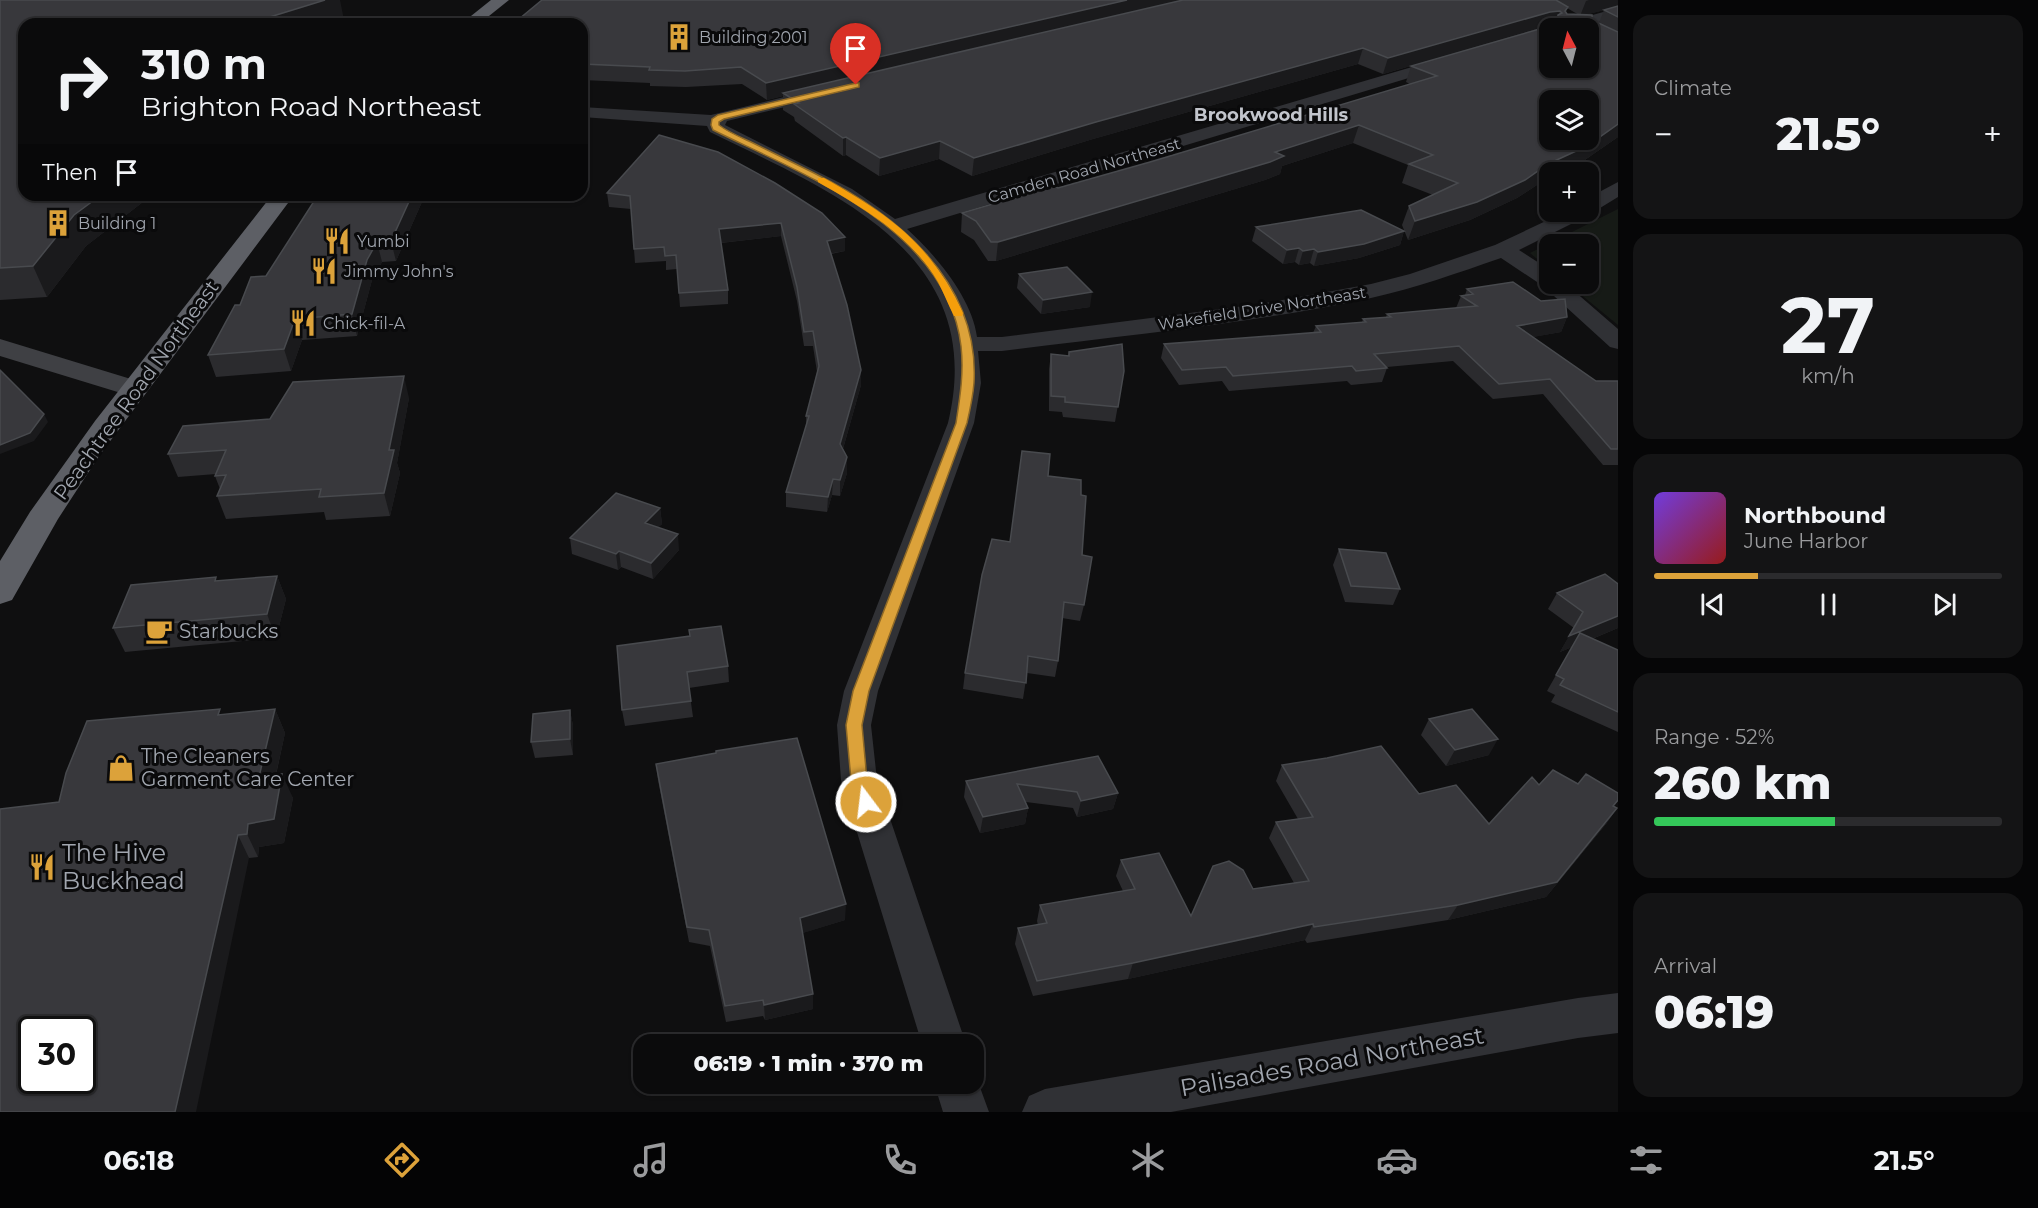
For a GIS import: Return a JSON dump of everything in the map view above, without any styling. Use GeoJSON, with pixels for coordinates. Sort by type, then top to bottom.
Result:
{"type":"FeatureCollection","features":[{"type":"Feature","properties":{"kind":"highway"},"geometry":{"type":"LineString","coordinates":[[477,18],[501,0]]}},
{"type":"Feature","properties":{"kind":"highway","name":"Peachtree Road Northeast"},"geometry":{"type":"LineString","coordinates":[[0,591],[33,532],[134,388],[278,201]]}},
{"type":"Feature","properties":{"kind":"street"},"geometry":{"type":"LineString","coordinates":[[1557,10],[1571,18]]}},
{"type":"Feature","properties":{"kind":"street"},"geometry":{"type":"LineString","coordinates":[[1597,18],[1618,12]]}},
{"type":"Feature","properties":{"kind":"street","name":"Camden Road Northeast"},"geometry":{"type":"LineString","coordinates":[[894,226],[1458,59]]}},
{"type":"Feature","properties":{"kind":"street"},"geometry":{"type":"LineString","coordinates":[[588,112],[715,121],[721,117],[836,90]]}},
{"type":"Feature","properties":{"kind":"street"},"geometry":{"type":"LineString","coordinates":[[715,121],[716,128],[839,189],[894,226],[921,253],[942,281],[957,310],[966,344],[968,382],[962,423],[861,691],[854,725],[859,780],[941,1034]]}},
{"type":"Feature","properties":{"kind":"street"},"geometry":{"type":"LineString","coordinates":[[1599,200],[1618,188]]}},
{"type":"Feature","properties":{"kind":"street","name":"Wakefield Drive Northeast"},"geometry":{"type":"LineString","coordinates":[[966,344],[1002,344],[1321,302],[1418,279],[1503,250],[1560,222]]}},
{"type":"Feature","properties":{"kind":"street"},"geometry":{"type":"LineString","coordinates":[[1503,250],[1539,273]]}},
{"type":"Feature","properties":{"kind":"street"},"geometry":{"type":"LineString","coordinates":[[1564,294],[1618,342]]}},
{"type":"Feature","properties":{"kind":"street"},"geometry":{"type":"LineString","coordinates":[[0,347],[134,388]]}},
{"type":"Feature","properties":{"kind":"street","name":"Palisades Road Northeast"},"geometry":{"type":"LineString","coordinates":[[1046,1112],[1567,1020],[1618,1013]]}},
{"type":"Feature","properties":{"kind":"street"},"geometry":{"type":"LineString","coordinates":[[960,1094],[966,1112]]}},
{"type":"Feature","properties":{"kind":"shaded area"},"geometry":{"type":"Polygon","coordinates":[[[1618,209],[1618,325],[1580,294],[1599,294],[1599,234],[1568,234],[1592,222],[1599,222],[1599,218],[1618,209]]]}},
{"type":"Feature","properties":{"kind":"shaded area"},"geometry":{"type":"Polygon","coordinates":[[[1539,248],[1539,261],[1530,253],[1539,248]]]}},
{"type":"Feature","properties":{"kind":"building"},"geometry":{"type":"Polygon","coordinates":[[[0,0],[325,0],[266,18],[18,18],[18,201],[93,201],[74,215],[33,266],[0,268],[0,0]]]}},
{"type":"Feature","properties":{"kind":"building"},"geometry":{"type":"Polygon","coordinates":[[[542,0],[1127,0],[766,83],[741,67],[685,71],[588,64],[588,18],[520,18],[542,0]]]}},
{"type":"Feature","properties":{"kind":"building"},"geometry":{"type":"Polygon","coordinates":[[[1183,0],[1556,0],[1568,7],[1565,11],[1567,14],[1592,15],[1592,18],[1558,18],[1562,13],[1560,11],[1550,12],[1388,58],[1363,48],[974,158],[940,141],[880,158],[846,137],[843,138],[794,104],[799,103],[783,93],[1183,0]]]}},
{"type":"Feature","properties":{"kind":"building"},"geometry":{"type":"Polygon","coordinates":[[[1618,6],[1618,17],[1604,10],[1618,6]]]}},
{"type":"Feature","properties":{"kind":"building"},"geometry":{"type":"Polygon","coordinates":[[[1599,23],[1618,32],[1618,124],[1599,137],[1599,90],[1539,90],[1539,150],[1578,150],[1552,162],[1539,162],[1539,170],[1525,180],[1477,202],[1415,221],[1409,206],[1458,183],[1409,164],[1433,155],[1359,125],[1275,152],[1284,156],[1270,162],[998,242],[991,242],[976,221],[962,213],[1054,186],[1058,188],[1150,162],[1437,76],[1411,66],[1539,29],[1539,78],[1599,78],[1599,23]]]}},
{"type":"Feature","properties":{"kind":"building"},"geometry":{"type":"Polygon","coordinates":[[[659,135],[718,152],[775,183],[822,213],[845,237],[827,241],[847,305],[861,370],[840,444],[847,457],[840,480],[833,479],[828,497],[786,492],[809,416],[806,416],[819,366],[813,331],[804,332],[797,287],[781,223],[719,229],[728,290],[679,293],[676,255],[665,256],[664,247],[634,249],[630,196],[607,193],[659,135]]]}},
{"type":"Feature","properties":{"kind":"building"},"geometry":{"type":"Polygon","coordinates":[[[314,201],[409,201],[391,241],[377,242],[367,260],[352,314],[295,319],[284,349],[208,355],[235,305],[240,305],[251,277],[266,276],[314,201]]]}},
{"type":"Feature","properties":{"kind":"building"},"geometry":{"type":"Polygon","coordinates":[[[1361,210],[1404,231],[1364,244],[1318,252],[1314,249],[1303,251],[1299,248],[1287,250],[1256,227],[1361,210]]]}},
{"type":"Feature","properties":{"kind":"building"},"geometry":{"type":"Polygon","coordinates":[[[1067,267],[1092,292],[1043,300],[1019,274],[1067,267]]]}},
{"type":"Feature","properties":{"kind":"building"},"geometry":{"type":"Polygon","coordinates":[[[1513,282],[1541,301],[1565,299],[1567,317],[1517,326],[1596,381],[1618,381],[1618,449],[1611,449],[1550,379],[1499,384],[1459,346],[1374,354],[1387,368],[1356,371],[1352,366],[1233,376],[1226,367],[1182,370],[1164,344],[1321,332],[1316,326],[1366,322],[1363,319],[1391,317],[1387,314],[1477,306],[1461,296],[1473,294],[1467,289],[1513,282]]]}},
{"type":"Feature","properties":{"kind":"building"},"geometry":{"type":"Polygon","coordinates":[[[1122,344],[1124,371],[1118,407],[1065,402],[1065,397],[1051,396],[1051,354],[1069,356],[1069,352],[1122,344]]]}},
{"type":"Feature","properties":{"kind":"building"},"geometry":{"type":"Polygon","coordinates":[[[0,370],[44,414],[30,433],[0,445],[0,370]]]}},
{"type":"Feature","properties":{"kind":"building"},"geometry":{"type":"Polygon","coordinates":[[[404,376],[389,450],[394,450],[384,493],[319,497],[321,489],[217,496],[226,475],[215,476],[226,450],[168,454],[183,426],[270,419],[293,382],[404,376]]]}},
{"type":"Feature","properties":{"kind":"building"},"geometry":{"type":"Polygon","coordinates":[[[1022,451],[1050,454],[1048,476],[1081,480],[1081,495],[1086,496],[1082,555],[1092,557],[1084,605],[1064,602],[1058,661],[1028,656],[1026,683],[965,673],[982,575],[992,539],[1010,542],[1022,451]]]}},
{"type":"Feature","properties":{"kind":"building"},"geometry":{"type":"Polygon","coordinates":[[[616,493],[660,508],[645,523],[678,534],[651,563],[619,551],[616,554],[570,538],[616,493]]]}},
{"type":"Feature","properties":{"kind":"building"},"geometry":{"type":"Polygon","coordinates":[[[1339,549],[1386,553],[1400,589],[1351,586],[1339,549]]]}},
{"type":"Feature","properties":{"kind":"building"},"geometry":{"type":"Polygon","coordinates":[[[1605,574],[1618,584],[1618,616],[1569,636],[1583,612],[1557,593],[1605,574]]]}},
{"type":"Feature","properties":{"kind":"building"},"geometry":{"type":"Polygon","coordinates":[[[277,576],[267,614],[113,628],[131,585],[216,577],[215,581],[277,576]]]}},
{"type":"Feature","properties":{"kind":"building"},"geometry":{"type":"Polygon","coordinates":[[[721,626],[728,666],[687,672],[691,701],[622,710],[617,646],[690,636],[689,630],[721,626]]]}},
{"type":"Feature","properties":{"kind":"building"},"geometry":{"type":"Polygon","coordinates":[[[1580,633],[1618,650],[1618,712],[1560,685],[1564,679],[1556,675],[1580,633]]]}},
{"type":"Feature","properties":{"kind":"building"},"geometry":{"type":"Polygon","coordinates":[[[220,709],[218,715],[275,709],[259,777],[282,774],[274,819],[248,824],[247,834],[238,835],[175,1112],[0,1112],[0,809],[59,802],[66,773],[87,721],[220,709]]]}},
{"type":"Feature","properties":{"kind":"building"},"geometry":{"type":"Polygon","coordinates":[[[1472,709],[1498,739],[1455,750],[1429,719],[1472,709]]]}},
{"type":"Feature","properties":{"kind":"building"},"geometry":{"type":"Polygon","coordinates":[[[570,710],[570,739],[531,742],[533,714],[570,710]]]}},
{"type":"Feature","properties":{"kind":"building"},"geometry":{"type":"Polygon","coordinates":[[[797,738],[846,904],[800,918],[813,994],[764,1005],[763,1000],[725,1006],[709,930],[687,927],[656,764],[716,753],[716,751],[797,738]]]}},
{"type":"Feature","properties":{"kind":"building"},"geometry":{"type":"Polygon","coordinates":[[[1381,746],[1419,794],[1456,785],[1489,824],[1532,777],[1539,785],[1553,770],[1578,784],[1586,774],[1618,793],[1618,800],[1613,806],[1617,808],[1557,882],[1458,905],[1314,927],[1313,924],[1037,981],[1018,928],[1047,923],[1040,905],[1135,889],[1121,860],[1159,853],[1191,916],[1213,866],[1229,861],[1243,870],[1253,889],[1309,881],[1276,822],[1313,817],[1282,765],[1381,746]]]}},
{"type":"Feature","properties":{"kind":"building"},"geometry":{"type":"Polygon","coordinates":[[[1098,756],[1118,793],[1081,801],[1077,792],[1017,784],[1028,808],[983,817],[966,781],[1098,756]]]}},
{"type":"Feature","properties":{"kind":"slow traffic"},"geometry":{"type":"LineString","coordinates":[[821,180],[868,207],[894,226],[921,253],[942,281],[958,313]]}},
{"type":"Feature","properties":{"kind":"place","name":"Building 2001"},"geometry":{"type":"Point","coordinates":[679,37]}},
{"type":"Feature","properties":{"kind":"place","name":"Building 1"},"geometry":{"type":"Point","coordinates":[58,223]}},
{"type":"Feature","properties":{"kind":"place","name":"Yumbi"},"geometry":{"type":"Point","coordinates":[337,241]}},
{"type":"Feature","properties":{"kind":"place","name":"Jimmy John's"},"geometry":{"type":"Point","coordinates":[324,271]}},
{"type":"Feature","properties":{"kind":"place","name":"Chick-fil-A"},"geometry":{"type":"Point","coordinates":[303,323]}},
{"type":"Feature","properties":{"kind":"place","name":"Starbucks"},"geometry":{"type":"Point","coordinates":[159,631]}},
{"type":"Feature","properties":{"kind":"place","name":"The Cleaners Garment Care Center"},"geometry":{"type":"Point","coordinates":[121,768]}},
{"type":"Feature","properties":{"kind":"place","name":"The Hive Buckhead"},"geometry":{"type":"Point","coordinates":[42,867]}},
{"type":"Feature","properties":{"kind":"district","name":"Brookwood Hills"},"geometry":{"type":"Point","coordinates":[1271,115]}},
{"type":"Feature","properties":{"kind":"route"},"geometry":{"type":"LineString","coordinates":[[856,85],[721,117],[715,121],[715,125],[716,128],[839,189],[894,226],[921,253],[942,281],[957,310],[966,344],[968,382],[962,423],[861,691],[854,725],[859,780],[866,802]]}}]}
